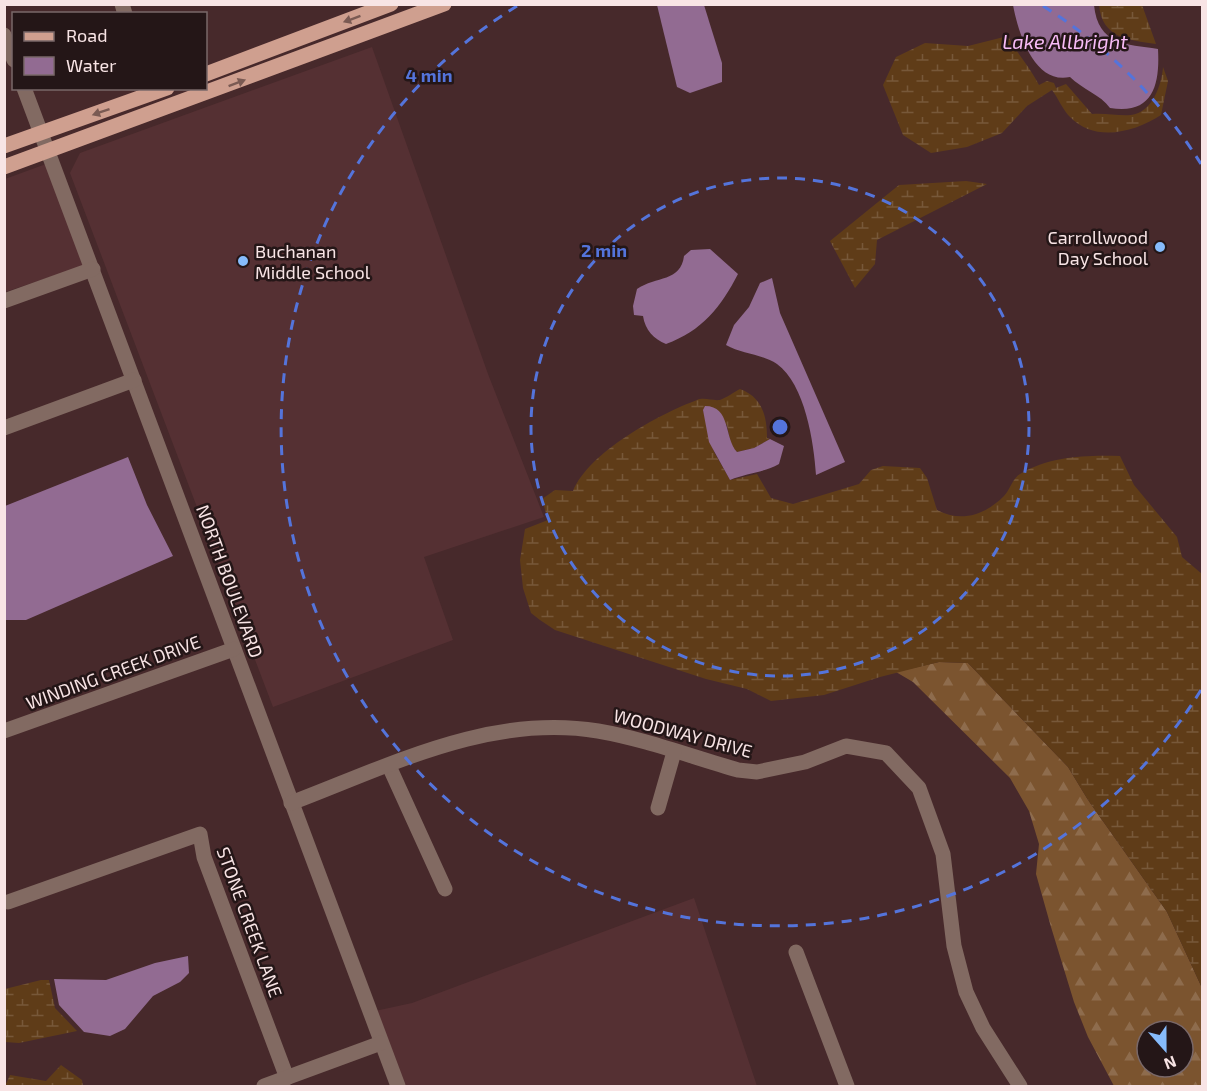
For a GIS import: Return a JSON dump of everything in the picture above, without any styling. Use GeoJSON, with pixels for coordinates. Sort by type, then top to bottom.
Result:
{"type":"FeatureCollection","features":[{"type":"Feature","properties":{"kind":"main road"},"geometry":{"type":"LineString","coordinates":[[207,74],[391,4]]}},
{"type":"Feature","properties":{"kind":"main road"},"geometry":{"type":"LineString","coordinates":[[4,167],[163,111],[444,4]]}},
{"type":"Feature","properties":{"kind":"main road"},"geometry":{"type":"LineString","coordinates":[[4,146],[159,90]]}},
{"type":"Feature","properties":{"kind":"street"},"geometry":{"type":"LineString","coordinates":[[326,29],[333,46]]}},
{"type":"Feature","properties":{"kind":"street"},"geometry":{"type":"LineString","coordinates":[[4,35],[12,55]]}},
{"type":"Feature","properties":{"kind":"street","name":"NORTH BOULEVARD"},"geometry":{"type":"LineString","coordinates":[[25,90],[398,1086]]}},
{"type":"Feature","properties":{"kind":"street"},"geometry":{"type":"LineString","coordinates":[[159,90],[163,111]]}},
{"type":"Feature","properties":{"kind":"street"},"geometry":{"type":"LineString","coordinates":[[4,301],[93,269]]}},
{"type":"Feature","properties":{"kind":"street"},"geometry":{"type":"LineString","coordinates":[[4,428],[134,380]]}},
{"type":"Feature","properties":{"kind":"street","name":"WINDING CREEK DRIVE"},"geometry":{"type":"LineString","coordinates":[[4,731],[234,649]]}},
{"type":"Feature","properties":{"kind":"street","name":"WOODWAY DRIVE"},"geometry":{"type":"LineString","coordinates":[[291,803],[470,736],[532,726],[598,731],[738,770],[757,772],[805,762],[846,746],[886,753],[919,788],[943,854],[954,946],[966,992],[983,1028],[1020,1086]]}},
{"type":"Feature","properties":{"kind":"street"},"geometry":{"type":"LineString","coordinates":[[658,808],[674,752]]}},
{"type":"Feature","properties":{"kind":"street"},"geometry":{"type":"LineString","coordinates":[[389,766],[445,889]]}},
{"type":"Feature","properties":{"kind":"street","name":"STONE CREEK LANE"},"geometry":{"type":"LineString","coordinates":[[8,902],[200,834],[204,857],[287,1078]]}},
{"type":"Feature","properties":{"kind":"street"},"geometry":{"type":"LineString","coordinates":[[796,952],[847,1086]]}},
{"type":"Feature","properties":{"kind":"street"},"geometry":{"type":"LineString","coordinates":[[264,1086],[381,1042]]}},
{"type":"Feature","properties":{"kind":"shaded area"},"geometry":{"type":"Polygon","coordinates":[[[372,47],[488,374],[544,517],[424,557],[453,640],[273,707],[70,173],[80,153],[372,47]]]}},
{"type":"Feature","properties":{"kind":"shaded area"},"geometry":{"type":"Polygon","coordinates":[[[46,164],[86,265],[5,292],[5,179],[46,164]]]}},
{"type":"Feature","properties":{"kind":"shaded area"},"geometry":{"type":"Polygon","coordinates":[[[694,898],[757,1086],[403,1086],[375,1011],[412,1003],[694,898]]]}},
{"type":"Feature","properties":{"kind":"green space"},"geometry":{"type":"Polygon","coordinates":[[[1099,5],[1142,5],[1156,44],[1126,39],[1111,31],[1101,16],[1099,5]]]}},
{"type":"Feature","properties":{"kind":"green space"},"geometry":{"type":"Polygon","coordinates":[[[1008,36],[1039,85],[1047,81],[1054,83],[1056,88],[1066,84],[1092,114],[1131,115],[1145,109],[1158,89],[1163,67],[1168,81],[1161,115],[1127,130],[1103,132],[1091,130],[1070,117],[1052,90],[1027,106],[1002,133],[967,147],[931,153],[903,135],[883,85],[896,57],[925,43],[968,46],[1008,36]]]}},
{"type":"Feature","properties":{"kind":"green space"},"geometry":{"type":"Polygon","coordinates":[[[966,181],[987,184],[877,240],[875,264],[855,288],[830,241],[899,185],[966,181]]]}},
{"type":"Feature","properties":{"kind":"green space"},"geometry":{"type":"Polygon","coordinates":[[[740,389],[754,397],[762,408],[767,438],[770,439],[754,448],[737,452],[731,446],[727,425],[703,410],[714,452],[730,480],[757,474],[771,498],[793,504],[859,484],[871,470],[883,466],[920,468],[927,478],[937,510],[955,516],[972,515],[997,503],[1006,494],[1017,476],[1044,463],[1068,458],[1120,456],[1134,485],[1177,537],[1182,557],[1202,574],[1202,988],[1167,912],[1088,800],[1068,767],[968,663],[939,662],[880,677],[824,695],[771,701],[747,689],[706,679],[555,630],[531,613],[523,588],[520,560],[525,529],[548,520],[542,499],[555,490],[573,491],[581,476],[594,462],[645,425],[681,406],[702,399],[720,400],[740,389]]]}},
{"type":"Feature","properties":{"kind":"green space"},"geometry":{"type":"Polygon","coordinates":[[[939,662],[968,663],[1068,767],[1088,800],[1167,912],[1202,988],[1202,1086],[1114,1086],[1088,1037],[1074,1002],[1036,874],[1039,844],[1029,811],[1010,778],[913,682],[896,672],[939,662]]]}},
{"type":"Feature","properties":{"kind":"green space"},"geometry":{"type":"Polygon","coordinates":[[[49,980],[55,1008],[77,1031],[19,1043],[5,1042],[5,989],[49,980]]]}},
{"type":"Feature","properties":{"kind":"green space"},"geometry":{"type":"Polygon","coordinates":[[[61,1065],[82,1080],[83,1086],[5,1086],[10,1075],[46,1081],[61,1065]]]}},
{"type":"Feature","properties":{"kind":"water"},"geometry":{"type":"Polygon","coordinates":[[[657,5],[704,5],[722,63],[722,82],[690,93],[677,87],[657,5]]]}},
{"type":"Feature","properties":{"kind":"water","name":"Lake Allbright"},"geometry":{"type":"Polygon","coordinates":[[[1013,5],[1094,5],[1101,28],[1108,35],[1135,46],[1158,49],[1157,74],[1151,95],[1136,107],[1110,108],[1102,99],[1070,77],[1057,77],[1047,73],[1037,65],[1024,42],[1013,5]]]}},
{"type":"Feature","properties":{"kind":"water"},"geometry":{"type":"Polygon","coordinates":[[[710,249],[738,274],[725,297],[700,325],[679,339],[666,344],[654,337],[648,330],[643,316],[634,315],[633,306],[637,289],[673,274],[682,264],[684,256],[691,250],[710,249]]]}},
{"type":"Feature","properties":{"kind":"water"},"geometry":{"type":"Polygon","coordinates":[[[772,278],[780,313],[845,462],[816,475],[806,415],[795,385],[787,373],[771,361],[726,345],[734,325],[749,307],[760,283],[772,278]]]}},
{"type":"Feature","properties":{"kind":"water"},"geometry":{"type":"Polygon","coordinates":[[[705,406],[719,411],[737,452],[754,448],[770,439],[784,446],[779,464],[730,480],[709,442],[703,410],[705,406]]]}},
{"type":"Feature","properties":{"kind":"water"},"geometry":{"type":"Polygon","coordinates":[[[128,457],[147,505],[173,556],[26,620],[5,620],[5,506],[128,457]]]}},
{"type":"Feature","properties":{"kind":"water"},"geometry":{"type":"Polygon","coordinates":[[[188,956],[189,973],[180,982],[153,996],[125,1029],[110,1036],[84,1032],[59,1005],[54,979],[106,980],[155,963],[188,956]]]}},
{"type":"Feature","properties":{"kind":"place","name":"Carrollwood Day School"},"geometry":{"type":"Point","coordinates":[1160,247]}},
{"type":"Feature","properties":{"kind":"place","name":"Buchanan Middle School"},"geometry":{"type":"Point","coordinates":[243,261]}}]}
